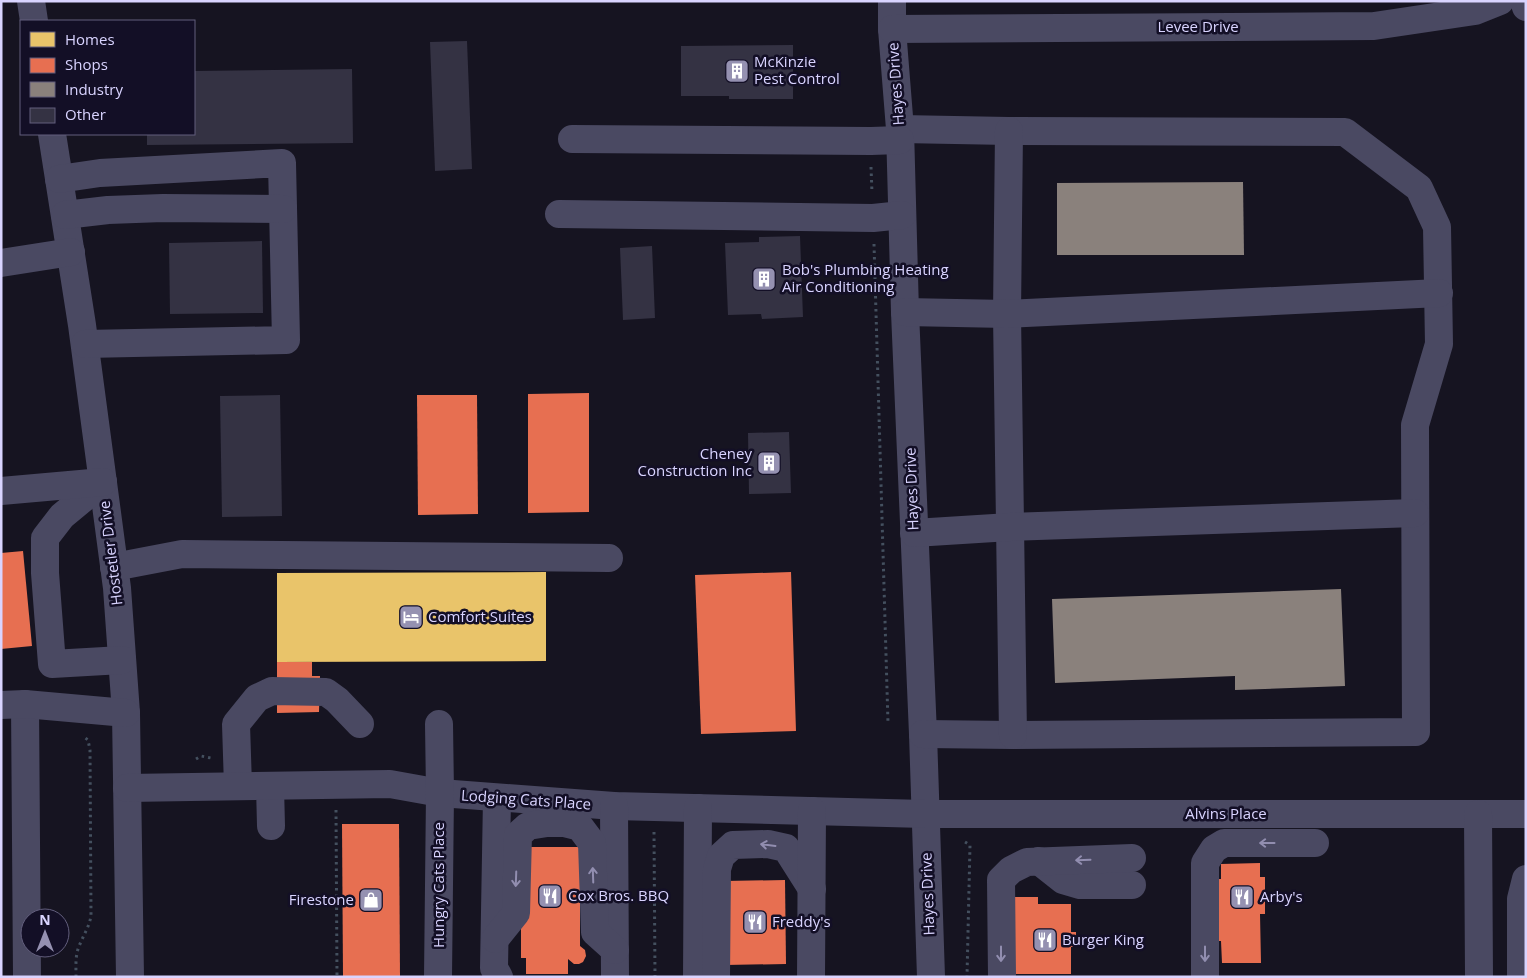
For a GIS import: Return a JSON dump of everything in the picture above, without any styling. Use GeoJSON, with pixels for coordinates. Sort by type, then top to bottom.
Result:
{"type":"FeatureCollection","features":[{"type":"Feature","properties":{"kind":"street"},"geometry":{"type":"LineString","coordinates":[[30,1],[34,20]]}},
{"type":"Feature","properties":{"kind":"street","name":"Hayes Drive"},"geometry":{"type":"LineString","coordinates":[[892,1],[892,29],[900,134],[905,312],[931,977]]}},
{"type":"Feature","properties":{"kind":"street","name":"Levee Drive"},"geometry":{"type":"LineString","coordinates":[[892,29],[1374,26],[1475,11],[1500,1]]}},
{"type":"Feature","properties":{"kind":"street"},"geometry":{"type":"LineString","coordinates":[[1524,1],[1526,7]]}},
{"type":"Feature","properties":{"kind":"street"},"geometry":{"type":"LineString","coordinates":[[1009,131],[1007,314],[1013,735]]}},
{"type":"Feature","properties":{"kind":"street"},"geometry":{"type":"LineString","coordinates":[[572,139],[871,141],[900,134],[1009,131],[1345,132],[1419,188],[1437,228],[1439,344],[1415,425],[1416,732],[923,734]]}},
{"type":"Feature","properties":{"kind":"street","name":"Hostetler Drive"},"geometry":{"type":"LineString","coordinates":[[52,135],[85,344],[117,588],[126,713],[130,977]]}},
{"type":"Feature","properties":{"kind":"street"},"geometry":{"type":"LineString","coordinates":[[59,179],[100,173],[282,162],[286,340],[85,344]]}},
{"type":"Feature","properties":{"kind":"street"},"geometry":{"type":"LineString","coordinates":[[64,215],[108,210],[154,208],[283,209]]}},
{"type":"Feature","properties":{"kind":"street"},"geometry":{"type":"LineString","coordinates":[[560,214],[873,218],[902,216]]}},
{"type":"Feature","properties":{"kind":"street"},"geometry":{"type":"LineString","coordinates":[[1,263],[71,252]]}},
{"type":"Feature","properties":{"kind":"street"},"geometry":{"type":"LineString","coordinates":[[905,312],[1007,314],[1439,293]]}},
{"type":"Feature","properties":{"kind":"street"},"geometry":{"type":"LineString","coordinates":[[1,491],[103,482]]}},
{"type":"Feature","properties":{"kind":"street"},"geometry":{"type":"LineString","coordinates":[[103,482],[62,516],[46,538],[46,573],[52,664],[122,660]]}},
{"type":"Feature","properties":{"kind":"street"},"geometry":{"type":"LineString","coordinates":[[914,533],[1010,526],[1415,513]]}},
{"type":"Feature","properties":{"kind":"street"},"geometry":{"type":"LineString","coordinates":[[114,567],[182,554],[609,558]]}},
{"type":"Feature","properties":{"kind":"street"},"geometry":{"type":"LineString","coordinates":[[238,786],[236,724],[257,698],[272,690],[326,692],[337,700],[360,724]]}},
{"type":"Feature","properties":{"kind":"street"},"geometry":{"type":"LineString","coordinates":[[26,977],[13,771],[13,705],[126,713]]}},
{"type":"Feature","properties":{"kind":"street","name":"Hungry Cats Place"},"geometry":{"type":"LineString","coordinates":[[438,977],[439,724]]}},
{"type":"Feature","properties":{"kind":"street","name":"Lodging Cats Place"},"geometry":{"type":"LineString","coordinates":[[127,788],[390,784],[440,793],[614,806],[926,814]]}},
{"type":"Feature","properties":{"kind":"street"},"geometry":{"type":"LineString","coordinates":[[270,786],[272,826]]}},
{"type":"Feature","properties":{"kind":"street"},"geometry":{"type":"LineString","coordinates":[[496,798],[494,968],[498,977]]}},
{"type":"Feature","properties":{"kind":"street"},"geometry":{"type":"LineString","coordinates":[[614,806],[615,977]]}},
{"type":"Feature","properties":{"kind":"street"},"geometry":{"type":"LineString","coordinates":[[696,977],[698,808]]}},
{"type":"Feature","properties":{"kind":"street"},"geometry":{"type":"LineString","coordinates":[[811,977],[812,811]]}},
{"type":"Feature","properties":{"kind":"street","name":"Alvins Place"},"geometry":{"type":"LineString","coordinates":[[926,814],[1526,814]]}},
{"type":"Feature","properties":{"kind":"street"},"geometry":{"type":"LineString","coordinates":[[1478,814],[1479,977]]}},
{"type":"Feature","properties":{"kind":"street"},"geometry":{"type":"LineString","coordinates":[[494,939],[516,913],[518,835],[528,826],[564,823],[580,827],[592,843],[595,932],[615,950]]}},
{"type":"Feature","properties":{"kind":"street"},"geometry":{"type":"LineString","coordinates":[[1205,977],[1205,863],[1214,849],[1224,843],[1315,843]]}},
{"type":"Feature","properties":{"kind":"street"},"geometry":{"type":"LineString","coordinates":[[716,977],[717,869],[721,856],[733,845],[768,844],[786,848],[812,889]]}},
{"type":"Feature","properties":{"kind":"street"},"geometry":{"type":"LineString","coordinates":[[1002,977],[1002,880],[1010,870],[1027,862],[1132,858]]}},
{"type":"Feature","properties":{"kind":"street"},"geometry":{"type":"LineString","coordinates":[[1039,861],[1063,880],[1080,886],[1132,886]]}},
{"type":"Feature","properties":{"kind":"street"},"geometry":{"type":"LineString","coordinates":[[1521,977],[1521,899],[1526,879]]}},
{"type":"Feature","properties":{"kind":"path"},"geometry":{"type":"LineString","coordinates":[[871,141],[888,723]]}},
{"type":"Feature","properties":{"kind":"path"},"geometry":{"type":"LineString","coordinates":[[76,977],[76,956],[79,944],[89,926],[91,916],[90,750],[88,740],[81,735]]}},
{"type":"Feature","properties":{"kind":"path"},"geometry":{"type":"LineString","coordinates":[[336,785],[337,977]]}},
{"type":"Feature","properties":{"kind":"path"},"geometry":{"type":"LineString","coordinates":[[654,807],[654,977]]}},
{"type":"Feature","properties":{"kind":"path"},"geometry":{"type":"LineString","coordinates":[[962,840],[970,845],[967,977]]}},
{"type":"Feature","properties":{"kind":"building: Homes","name":"Comfort Suites"},"geometry":{"type":"Polygon","coordinates":[[[546,572],[546,661],[277,662],[277,573],[546,572]]]}},
{"type":"Feature","properties":{"kind":"building: Shops"},"geometry":{"type":"Polygon","coordinates":[[[589,393],[589,512],[528,513],[528,394],[589,393]]]}},
{"type":"Feature","properties":{"kind":"building: Shops"},"geometry":{"type":"Polygon","coordinates":[[[417,395],[477,395],[478,514],[418,515],[417,395]]]}},
{"type":"Feature","properties":{"kind":"building: Shops"},"geometry":{"type":"Polygon","coordinates":[[[23,551],[32,646],[1,649],[1,553],[23,551]]]}},
{"type":"Feature","properties":{"kind":"building: Shops"},"geometry":{"type":"Polygon","coordinates":[[[791,572],[796,731],[701,734],[695,575],[791,572]]]}},
{"type":"Feature","properties":{"kind":"building: Shops"},"geometry":{"type":"Polygon","coordinates":[[[277,662],[312,662],[312,676],[320,676],[319,712],[277,713],[277,662]]]}},
{"type":"Feature","properties":{"kind":"building: Shops","name":"Firestone"},"geometry":{"type":"Polygon","coordinates":[[[342,824],[399,824],[400,977],[343,977],[342,824]]]}},
{"type":"Feature","properties":{"kind":"building: Shops","name":"Cox Bros. BBQ"},"geometry":{"type":"Polygon","coordinates":[[[521,847],[580,847],[580,946],[585,950],[586,956],[583,962],[579,964],[574,964],[568,959],[568,974],[526,974],[526,958],[521,958],[521,847]]]}},
{"type":"Feature","properties":{"kind":"building: Shops","name":"Arby's"},"geometry":{"type":"Polygon","coordinates":[[[1260,863],[1260,877],[1265,877],[1265,914],[1260,914],[1261,963],[1222,963],[1221,941],[1219,941],[1219,879],[1221,879],[1221,864],[1260,863]]]}},
{"type":"Feature","properties":{"kind":"building: Shops","name":"Freddy's"},"geometry":{"type":"Polygon","coordinates":[[[785,880],[786,964],[725,965],[724,881],[785,880]]]}},
{"type":"Feature","properties":{"kind":"building: Shops","name":"Burger King"},"geometry":{"type":"Polygon","coordinates":[[[1013,897],[1038,897],[1038,904],[1071,904],[1071,932],[1076,932],[1076,947],[1071,947],[1071,974],[1013,974],[1013,897]]]}},
{"type":"Feature","properties":{"kind":"building: Industry"},"geometry":{"type":"Polygon","coordinates":[[[1243,182],[1244,255],[1057,255],[1057,183],[1243,182]]]}},
{"type":"Feature","properties":{"kind":"building: Industry"},"geometry":{"type":"Polygon","coordinates":[[[1341,589],[1345,686],[1235,690],[1235,676],[1055,683],[1052,599],[1341,589]]]}},
{"type":"Feature","properties":{"kind":"building: Other"},"geometry":{"type":"Polygon","coordinates":[[[467,41],[472,169],[435,171],[430,42],[467,41]]]}},
{"type":"Feature","properties":{"kind":"building: Other","name":"McKinzie Pest Control"},"geometry":{"type":"Polygon","coordinates":[[[793,45],[793,99],[729,99],[729,96],[681,96],[681,46],[793,45]]]}},
{"type":"Feature","properties":{"kind":"building: Other"},"geometry":{"type":"Polygon","coordinates":[[[352,69],[353,143],[147,145],[147,135],[195,135],[195,71],[352,69]]]}},
{"type":"Feature","properties":{"kind":"building: Other","name":"Bob's Plumbing Heating Air Conditioning"},"geometry":{"type":"Polygon","coordinates":[[[800,236],[803,317],[762,319],[761,314],[728,315],[725,243],[759,242],[759,237],[800,236]]]}},
{"type":"Feature","properties":{"kind":"building: Other"},"geometry":{"type":"Polygon","coordinates":[[[262,241],[263,313],[170,314],[169,243],[262,241]]]}},
{"type":"Feature","properties":{"kind":"building: Other"},"geometry":{"type":"Polygon","coordinates":[[[652,246],[655,318],[623,320],[620,248],[652,246]]]}},
{"type":"Feature","properties":{"kind":"building: Other"},"geometry":{"type":"Polygon","coordinates":[[[280,395],[282,516],[222,517],[220,396],[280,395]]]}},
{"type":"Feature","properties":{"kind":"building: Other","name":"Cheney Construction Inc"},"geometry":{"type":"Polygon","coordinates":[[[789,432],[791,493],[749,494],[748,433],[789,432]]]}},
{"type":"Feature","properties":{"kind":"place","name":"McKinzie Pest Control"},"geometry":{"type":"Point","coordinates":[737,71]}},
{"type":"Feature","properties":{"kind":"place","name":"Bob's Plumbing Heating Air Conditioning"},"geometry":{"type":"Point","coordinates":[764,279]}},
{"type":"Feature","properties":{"kind":"place","name":"Cheney Construction Inc"},"geometry":{"type":"Point","coordinates":[769,463]}},
{"type":"Feature","properties":{"kind":"place","name":"Comfort Suites"},"geometry":{"type":"Point","coordinates":[411,617]}},
{"type":"Feature","properties":{"kind":"place","name":"Cox Bros. BBQ"},"geometry":{"type":"Point","coordinates":[550,896]}},
{"type":"Feature","properties":{"kind":"place","name":"Arby's"},"geometry":{"type":"Point","coordinates":[1242,897]}},
{"type":"Feature","properties":{"kind":"place","name":"Firestone"},"geometry":{"type":"Point","coordinates":[371,900]}},
{"type":"Feature","properties":{"kind":"place","name":"Freddy's"},"geometry":{"type":"Point","coordinates":[755,922]}},
{"type":"Feature","properties":{"kind":"place","name":"Burger King"},"geometry":{"type":"Point","coordinates":[1045,940]}}]}
